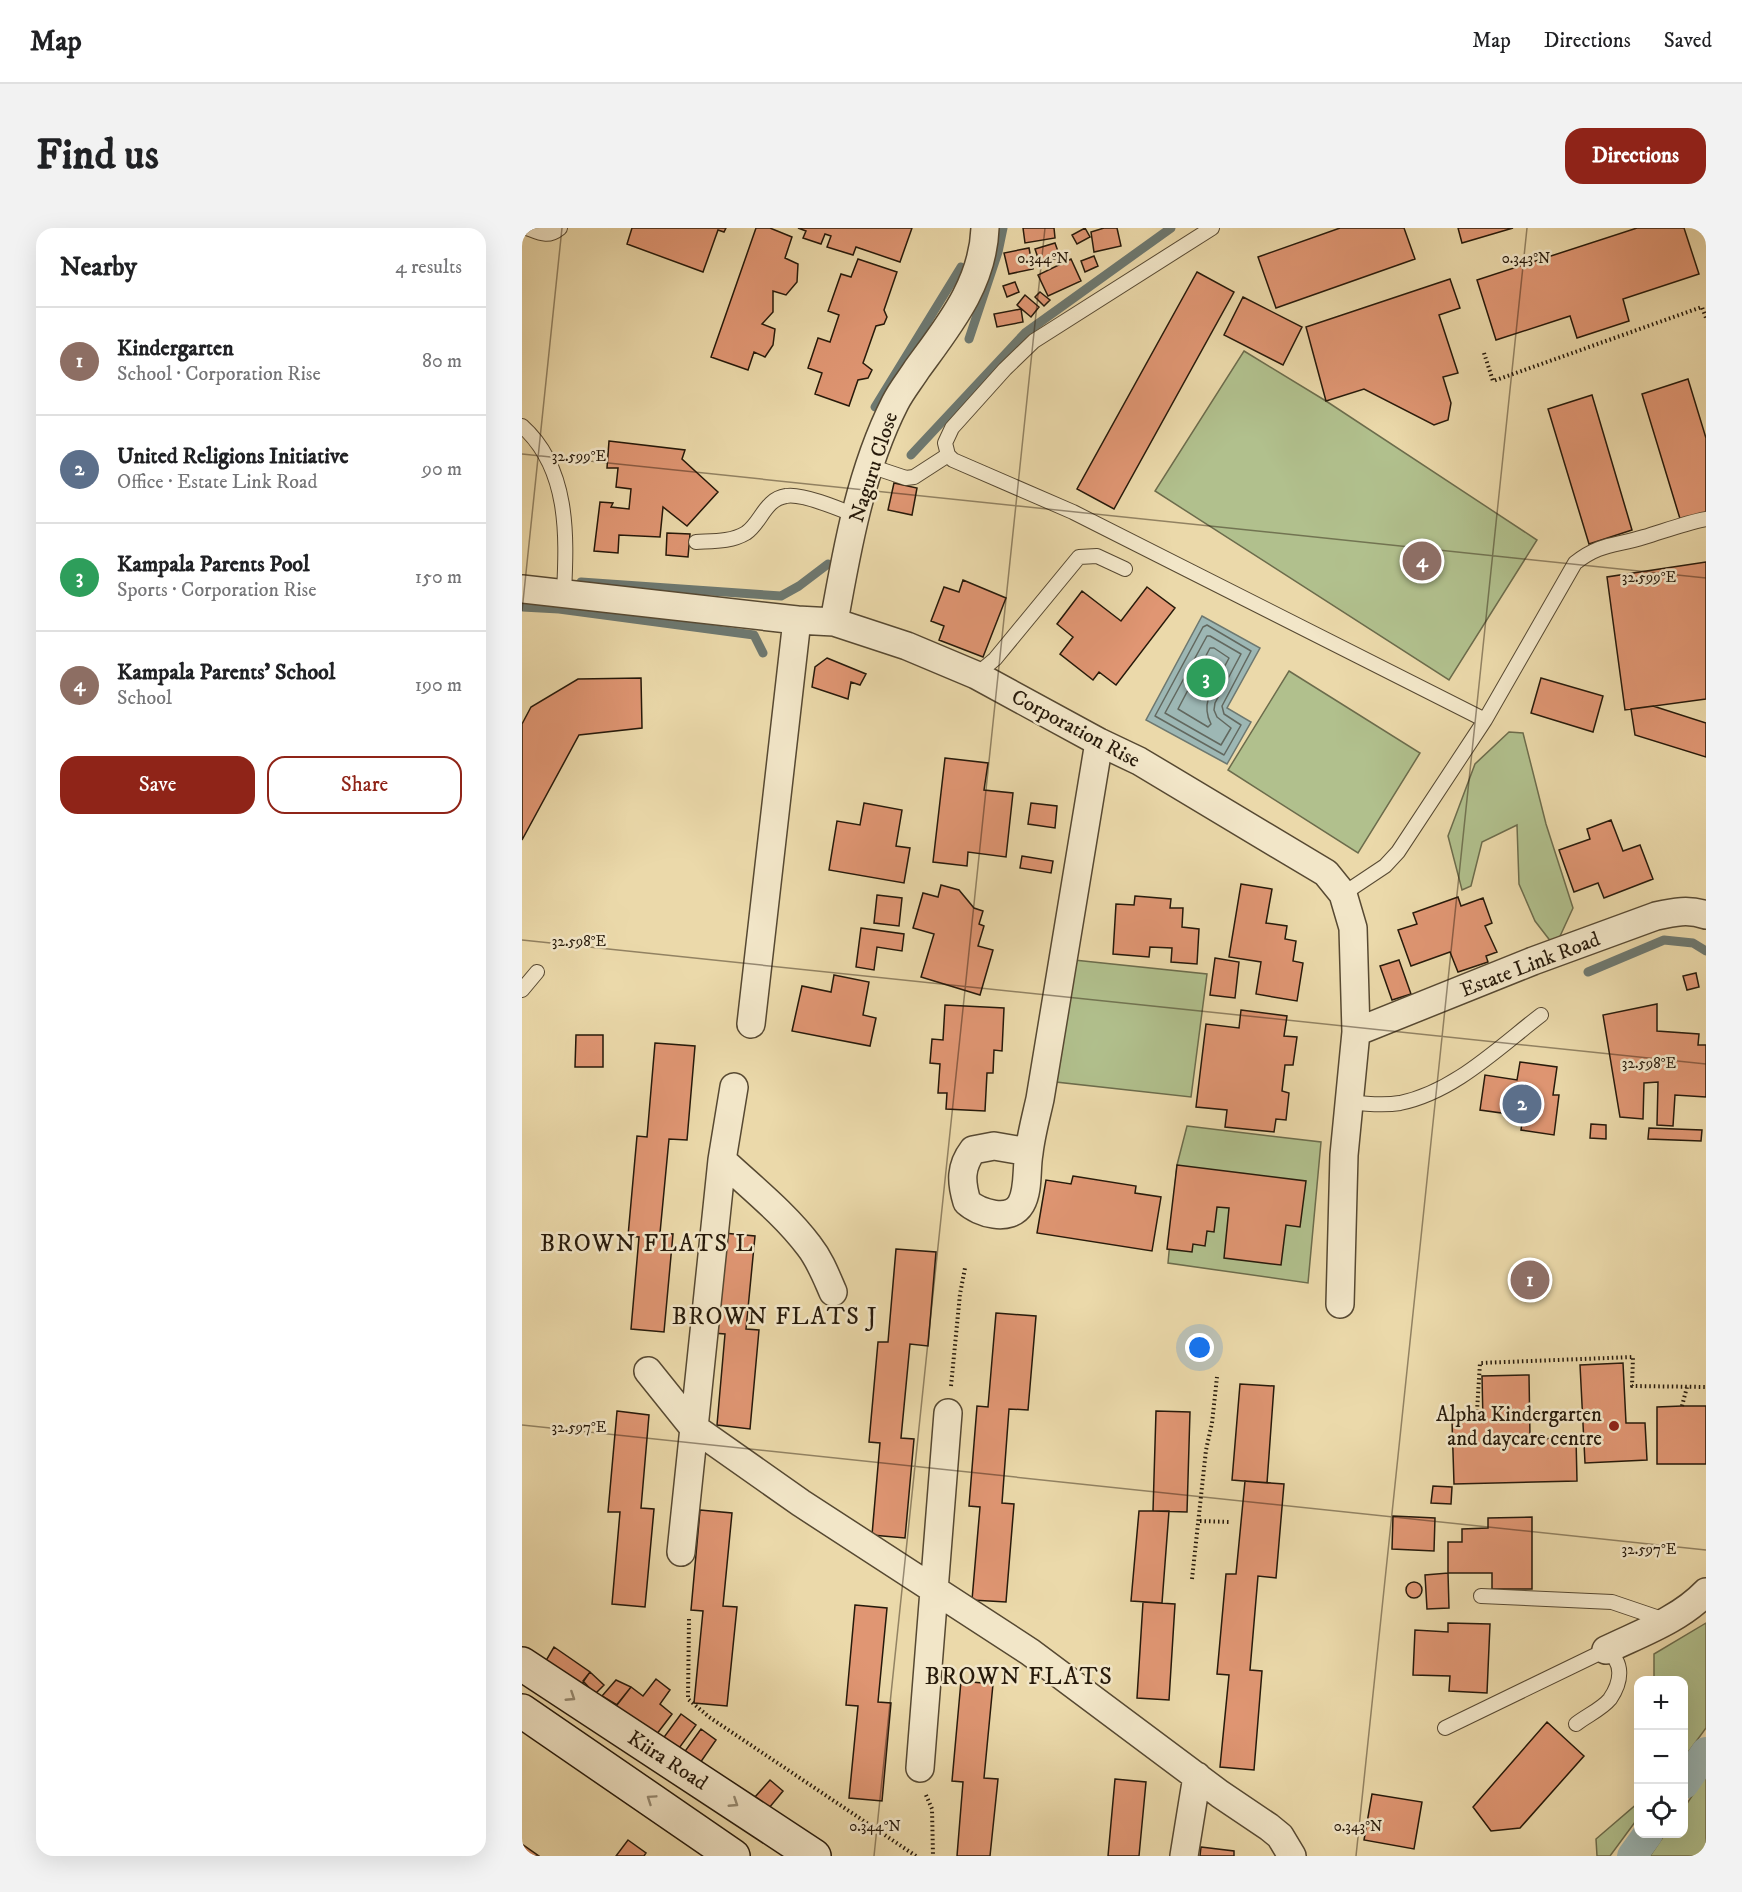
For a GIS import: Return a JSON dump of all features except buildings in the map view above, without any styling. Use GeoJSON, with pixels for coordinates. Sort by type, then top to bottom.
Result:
{"type":"FeatureCollection","features":[{"type":"Feature","properties":{"kind":"main road","name":"Kiira Road"},"geometry":{"type":"LineString","coordinates":[[522,1664],[814,1856]]}},
{"type":"Feature","properties":{"kind":"main road","name":"Kiira Road"},"geometry":{"type":"LineString","coordinates":[[522,1711],[734,1856]]}},
{"type":"Feature","properties":{"kind":"street","name":"Naguru Close"},"geometry":{"type":"LineString","coordinates":[[834,622],[846,554],[870,466],[898,396],[957,313],[971,287],[983,256],[985,228]]}},
{"type":"Feature","properties":{"kind":"street","name":"Corporation Rise"},"geometry":{"type":"LineString","coordinates":[[522,589],[797,620],[834,622],[907,646],[976,675],[1099,742],[1139,761],[1319,868],[1332,879],[1343,894],[1353,928],[1356,1032],[1344,1155],[1340,1305]]}},
{"type":"Feature","properties":{"kind":"street"},"geometry":{"type":"LineString","coordinates":[[751,1024],[797,620]]}},
{"type":"Feature","properties":{"kind":"street"},"geometry":{"type":"LineString","coordinates":[[1029,1152],[1040,1099],[1099,742]]}},
{"type":"Feature","properties":{"kind":"street","name":"Estate Link Road"},"geometry":{"type":"LineString","coordinates":[[1356,1032],[1533,961],[1656,916],[1676,911],[1694,911],[1706,915]]}},
{"type":"Feature","properties":{"kind":"street"},"geometry":{"type":"LineString","coordinates":[[681,1552],[722,1160],[734,1087]]}},
{"type":"Feature","properties":{"kind":"street"},"geometry":{"type":"LineString","coordinates":[[722,1160],[809,1246],[833,1292]]}},
{"type":"Feature","properties":{"kind":"street"},"geometry":{"type":"LineString","coordinates":[[648,1371],[693,1427],[801,1503],[1030,1652],[1220,1794],[1269,1827],[1280,1836],[1292,1856]]}},
{"type":"Feature","properties":{"kind":"street"},"geometry":{"type":"LineString","coordinates":[[921,1768],[948,1413]]}},
{"type":"Feature","properties":{"kind":"street"},"geometry":{"type":"LineString","coordinates":[[1606,1650],[1667,1621],[1690,1607],[1706,1592]]}},
{"type":"Feature","properties":{"kind":"street"},"geometry":{"type":"LineString","coordinates":[[1184,1856],[1197,1776]]}},
{"type":"Feature","properties":{"kind":"lane"},"geometry":{"type":"LineString","coordinates":[[527,228],[547,235],[553,234],[560,228]]}},
{"type":"Feature","properties":{"kind":"lane"},"geometry":{"type":"LineString","coordinates":[[1212,228],[1034,341],[1005,369],[952,428],[945,442],[948,455],[953,460],[1073,512],[1485,720]]}},
{"type":"Feature","properties":{"kind":"lane"},"geometry":{"type":"LineString","coordinates":[[522,426],[541,448],[552,468],[563,507],[567,534],[564,592]]}},
{"type":"Feature","properties":{"kind":"lane"},"geometry":{"type":"LineString","coordinates":[[870,466],[906,478],[914,477],[948,455]]}},
{"type":"Feature","properties":{"kind":"lane"},"geometry":{"type":"LineString","coordinates":[[696,542],[730,540],[748,532],[773,501],[789,495],[824,503],[857,516]]}},
{"type":"Feature","properties":{"kind":"lane"},"geometry":{"type":"LineString","coordinates":[[1343,894],[1376,873],[1398,852],[1485,720],[1575,563],[1589,552],[1603,546],[1706,519]]}},
{"type":"Feature","properties":{"kind":"lane"},"geometry":{"type":"LineString","coordinates":[[976,675],[995,659],[1079,557],[1097,556],[1125,569]]}},
{"type":"Feature","properties":{"kind":"lane"},"geometry":{"type":"LineString","coordinates":[[522,990],[537,972]]}},
{"type":"Feature","properties":{"kind":"lane"},"geometry":{"type":"LineString","coordinates":[[1349,1102],[1400,1103],[1443,1087],[1471,1069],[1540,1015]]}},
{"type":"Feature","properties":{"kind":"lane"},"geometry":{"type":"LineString","coordinates":[[1480,1596],[1612,1602],[1667,1621]]}},
{"type":"Feature","properties":{"kind":"lane"},"geometry":{"type":"LineString","coordinates":[[1445,1728],[1606,1650],[1615,1656],[1620,1664],[1614,1690],[1609,1700],[1576,1724]]}},
{"type":"Feature","properties":{"kind":"path"},"geometry":{"type":"LineString","coordinates":[[1484,353],[1493,381],[1702,307],[1706,318]]}},
{"type":"Feature","properties":{"kind":"path"},"geometry":{"type":"LineString","coordinates":[[948,1413],[960,1294],[965,1269]]}},
{"type":"Feature","properties":{"kind":"path"},"geometry":{"type":"LineString","coordinates":[[1477,1411],[1480,1363],[1634,1357],[1632,1386],[1706,1387]]}},
{"type":"Feature","properties":{"kind":"path"},"geometry":{"type":"LineString","coordinates":[[1192,1579],[1206,1450],[1212,1423],[1217,1377]]}},
{"type":"Feature","properties":{"kind":"path"},"geometry":{"type":"LineString","coordinates":[[1682,1406],[1687,1387]]}},
{"type":"Feature","properties":{"kind":"path"},"geometry":{"type":"LineString","coordinates":[[1200,1521],[1230,1522]]}},
{"type":"Feature","properties":{"kind":"path"},"geometry":{"type":"LineString","coordinates":[[689,1619],[688,1699],[709,1717],[916,1856]]}},
{"type":"Feature","properties":{"kind":"path"},"geometry":{"type":"LineString","coordinates":[[921,1768],[920,1784],[932,1809],[933,1856]]}},
{"type":"Feature","properties":{"kind":"green space"},"geometry":{"type":"Polygon","coordinates":[[[1244,351],[1326,401],[1537,540],[1449,680],[1155,491],[1244,351]]]}},
{"type":"Feature","properties":{"kind":"green space"},"geometry":{"type":"Polygon","coordinates":[[[1289,671],[1420,753],[1358,853],[1228,770],[1289,671]]]}},
{"type":"Feature","properties":{"kind":"green space"},"geometry":{"type":"Polygon","coordinates":[[[1509,732],[1523,733],[1546,824],[1573,908],[1555,947],[1535,921],[1519,884],[1517,825],[1482,842],[1471,886],[1462,890],[1448,836],[1475,764],[1509,732]]]}},
{"type":"Feature","properties":{"kind":"green space"},"geometry":{"type":"Polygon","coordinates":[[[1074,960],[1207,974],[1191,1097],[1056,1082],[1074,960]]]}},
{"type":"Feature","properties":{"kind":"green space"},"geometry":{"type":"Polygon","coordinates":[[[1187,1126],[1321,1142],[1308,1283],[1168,1263],[1177,1165],[1187,1126]]]}},
{"type":"Feature","properties":{"kind":"green space"},"geometry":{"type":"Polygon","coordinates":[[[1706,1623],[1706,1728],[1688,1753],[1688,1676],[1654,1676],[1654,1654],[1706,1623]]]}},
{"type":"Feature","properties":{"kind":"green space"},"geometry":{"type":"Polygon","coordinates":[[[1706,1775],[1706,1856],[1650,1856],[1662,1838],[1688,1838],[1688,1802],[1706,1775]]]}},
{"type":"Feature","properties":{"kind":"green space"},"geometry":{"type":"Polygon","coordinates":[[[1634,1806],[1634,1823],[1610,1856],[1597,1856],[1596,1839],[1634,1806]]]}},
{"type":"Feature","properties":{"kind":"water"},"geometry":{"type":"Polygon","coordinates":[[[1202,616],[1260,648],[1227,708],[1251,722],[1227,764],[1146,720],[1202,616]]]}},
{"type":"Feature","properties":{"kind":"waterway"},"geometry":{"type":"LineString","coordinates":[[969,339],[998,252],[1003,228]]}},
{"type":"Feature","properties":{"kind":"waterway"},"geometry":{"type":"LineString","coordinates":[[911,455],[1025,333],[1171,228]]}},
{"type":"Feature","properties":{"kind":"waterway"},"geometry":{"type":"LineString","coordinates":[[875,407],[961,267]]}},
{"type":"Feature","properties":{"kind":"waterway"},"geometry":{"type":"LineString","coordinates":[[581,582],[781,596],[799,586],[828,564]]}},
{"type":"Feature","properties":{"kind":"waterway"},"geometry":{"type":"LineString","coordinates":[[522,607],[559,609],[754,635],[763,653]]}},
{"type":"Feature","properties":{"kind":"waterway"},"geometry":{"type":"LineString","coordinates":[[1588,972],[1664,940],[1693,943],[1706,951]]}},
{"type":"Feature","properties":{"kind":"waterway"},"geometry":{"type":"LineString","coordinates":[[1688,1778],[1706,1752]]}},
{"type":"Feature","properties":{"kind":"waterway"},"geometry":{"type":"LineString","coordinates":[[1632,1856],[1645,1838]]}},
{"type":"Feature","properties":{"kind":"place","name":"Kampala Parents' School"},"geometry":{"type":"Point","coordinates":[1422,561]}},
{"type":"Feature","properties":{"kind":"place","name":"Kampala Parents Pool"},"geometry":{"type":"Point","coordinates":[1206,678]}},
{"type":"Feature","properties":{"kind":"place","name":"United Religions Initiative"},"geometry":{"type":"Point","coordinates":[1522,1104]}},
{"type":"Feature","properties":{"kind":"place","name":"Kindergarten"},"geometry":{"type":"Point","coordinates":[1530,1280]}},
{"type":"Feature","properties":{"kind":"place","name":"Alpha Kindergarten and daycare centre"},"geometry":{"type":"Point","coordinates":[1614,1426]}},
{"type":"Feature","properties":{"kind":"district","name":"BROWN FLATS L"},"geometry":{"type":"Point","coordinates":[647,1243]}},
{"type":"Feature","properties":{"kind":"district","name":"BROWN FLATS J"},"geometry":{"type":"Point","coordinates":[775,1316]}},
{"type":"Feature","properties":{"kind":"district","name":"BROWN FLATS"},"geometry":{"type":"Point","coordinates":[1019,1676]}}]}
